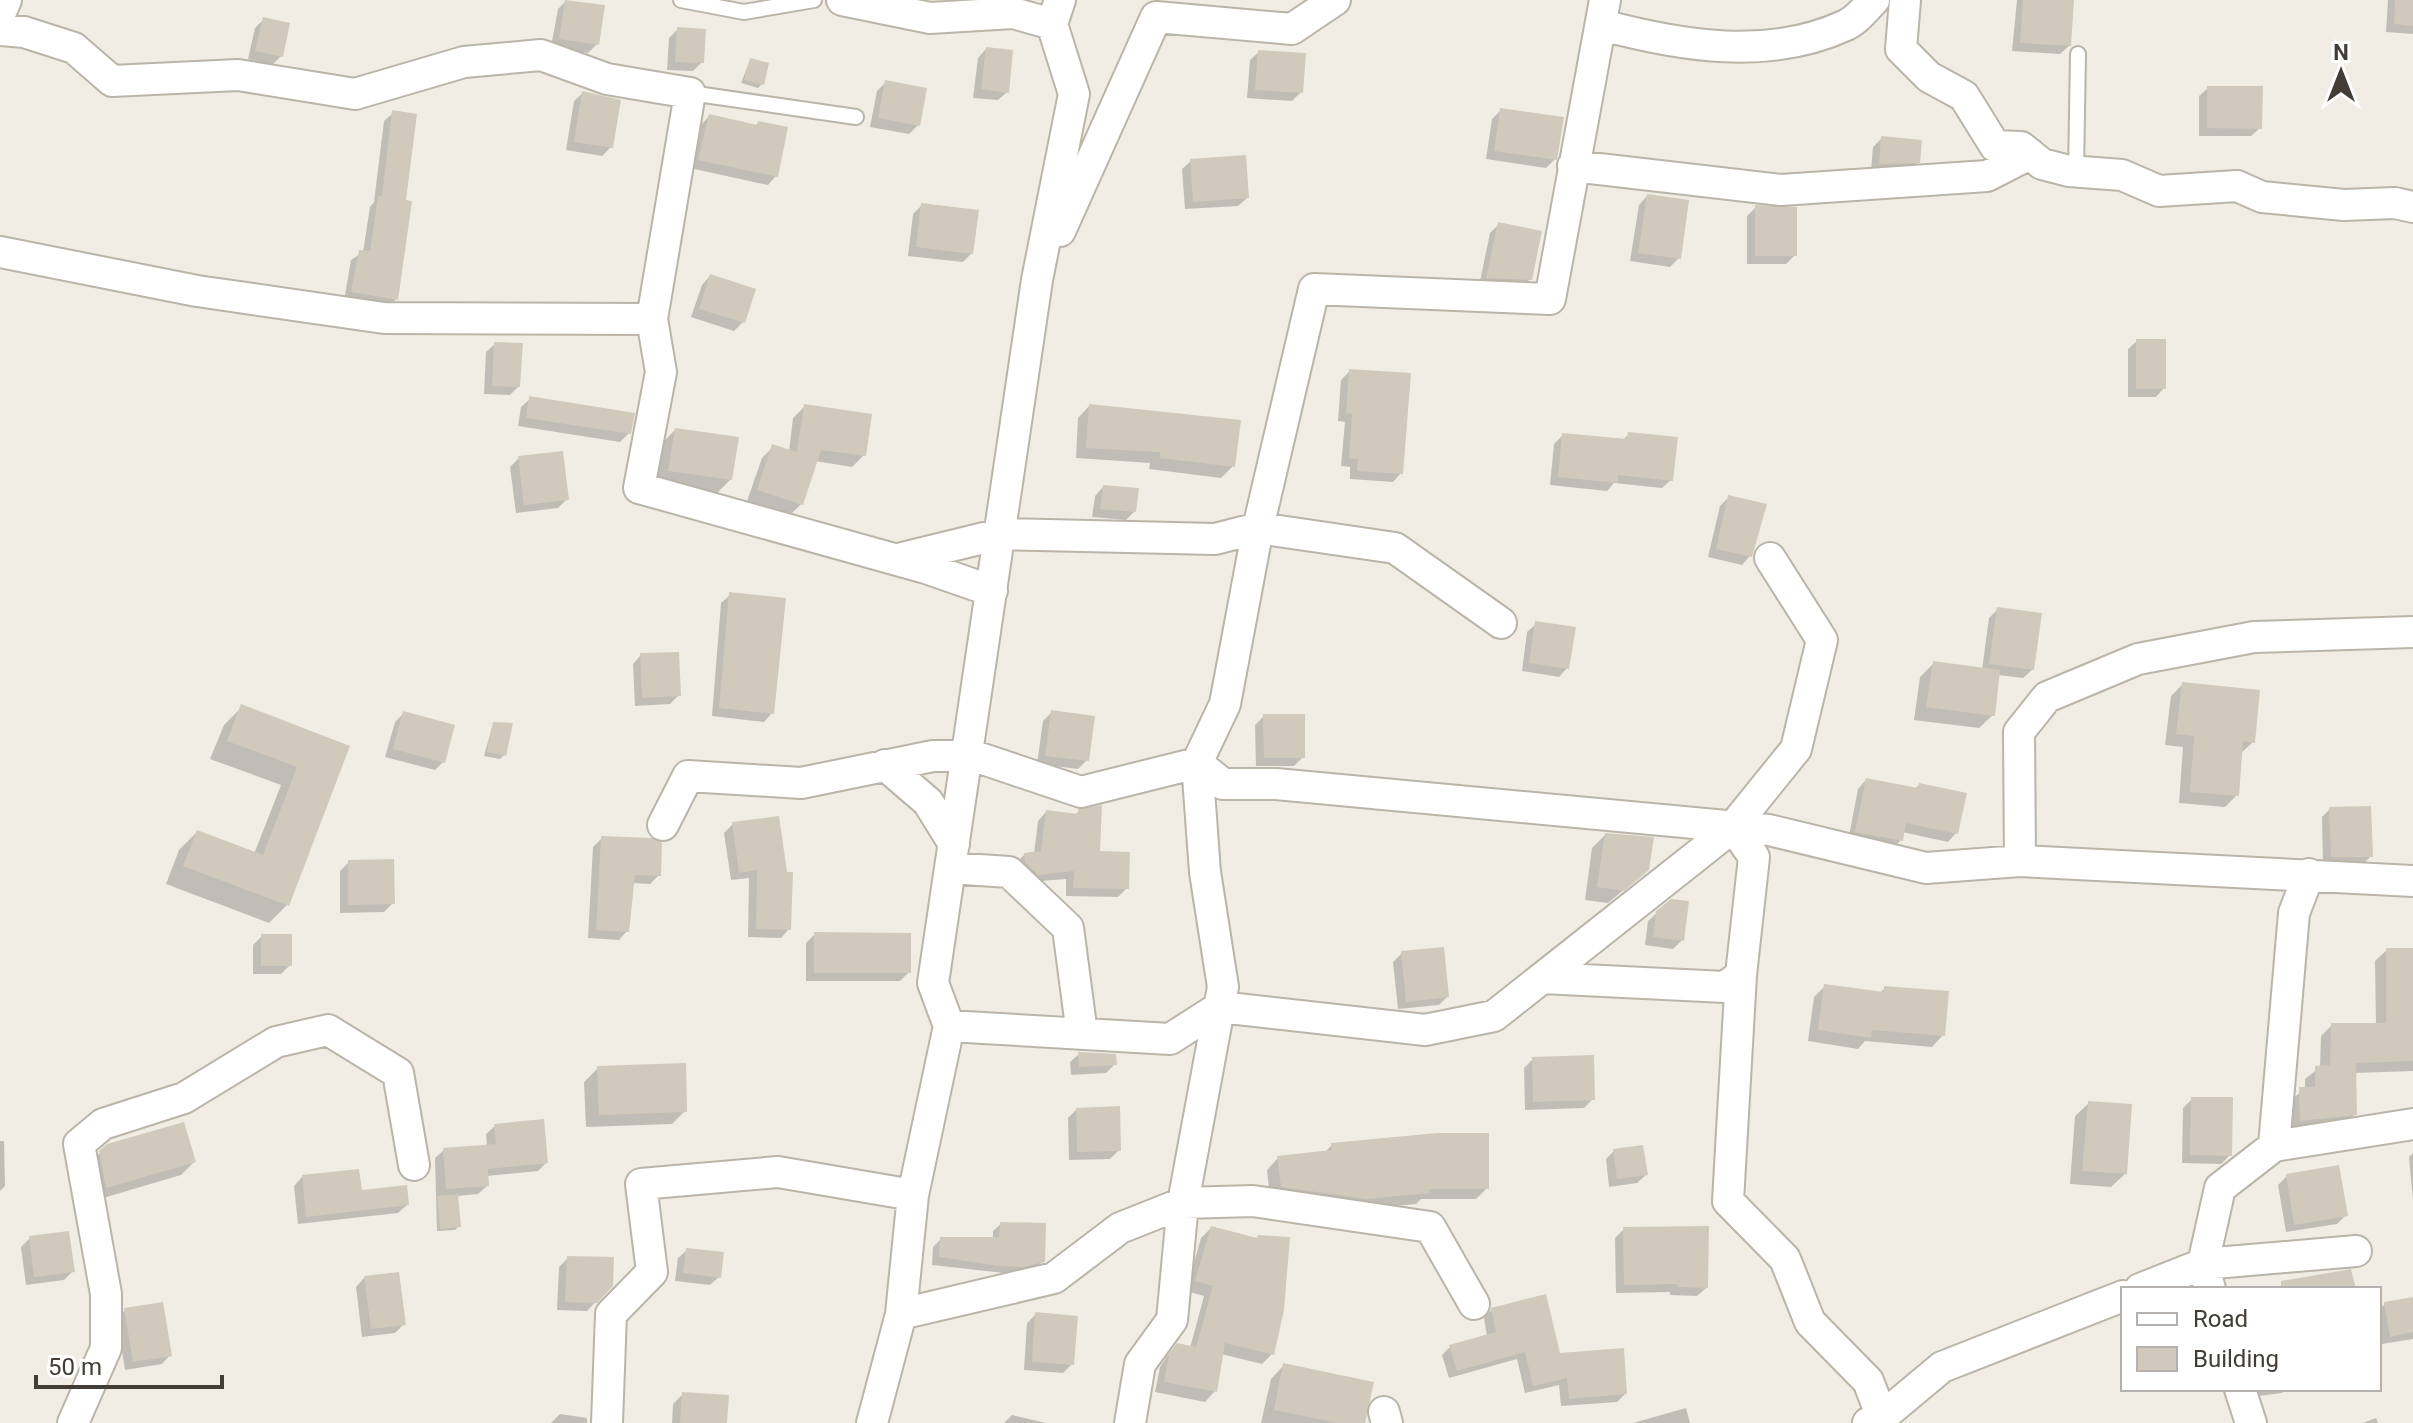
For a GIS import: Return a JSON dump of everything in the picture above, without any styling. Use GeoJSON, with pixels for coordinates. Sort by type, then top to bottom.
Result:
{"type":"FeatureCollection","features":[{"type":"Feature","properties":{"kind":"street"},"geometry":{"type":"LineString","coordinates":[[0,14],[6,0]]}},
{"type":"Feature","properties":{"kind":"street"},"geometry":{"type":"LineString","coordinates":[[842,0],[930,18],[1056,12],[1074,94],[1037,280],[933,983],[949,1026],[913,1195],[901,1314],[872,1423]]}},
{"type":"Feature","properties":{"kind":"street"},"geometry":{"type":"LineString","coordinates":[[1037,280],[1156,17],[1292,29],[1335,0]]}},
{"type":"Feature","properties":{"kind":"street"},"geometry":{"type":"LineString","coordinates":[[1130,1423],[1140,1364],[1172,1320],[1183,1203],[1223,987],[1205,872],[1197,763],[1225,704],[1258,528],[1314,289],[1550,299],[1604,12],[1665,41],[1732,46],[1788,45],[1849,24],[1874,0]]}},
{"type":"Feature","properties":{"kind":"street"},"geometry":{"type":"LineString","coordinates":[[1905,0],[1901,49],[1929,77],[1964,96],[1995,146],[2021,147],[2042,164],[2076,172],[2122,175],[2159,191],[2237,186],[2262,197],[2344,205],[2395,203],[2413,207]]}},
{"type":"Feature","properties":{"kind":"street"},"geometry":{"type":"LineString","coordinates":[[0,30],[24,32],[74,48],[112,81],[238,75],[355,94],[464,62],[541,55],[607,79],[690,93],[652,319],[661,372],[639,488],[896,559],[992,591]]}},
{"type":"Feature","properties":{"kind":"street"},"geometry":{"type":"LineString","coordinates":[[1573,166],[1781,190],[1987,176],[2030,154]]}},
{"type":"Feature","properties":{"kind":"street"},"geometry":{"type":"LineString","coordinates":[[0,252],[197,291],[384,318],[652,319]]}},
{"type":"Feature","properties":{"kind":"street"},"geometry":{"type":"LineString","coordinates":[[896,559],[1000,534],[1215,539],[1258,528],[1395,548],[1501,623]]}},
{"type":"Feature","properties":{"kind":"street"},"geometry":{"type":"LineString","coordinates":[[949,1026],[1170,1039],[1220,1007],[1425,1030],[1494,1016],[1733,827],[1796,749],[1822,640],[1770,558]]}},
{"type":"Feature","properties":{"kind":"street"},"geometry":{"type":"LineString","coordinates":[[2020,861],[2019,732],[2047,697],[2138,659],[2254,637],[2413,632]]}},
{"type":"Feature","properties":{"kind":"street"},"geometry":{"type":"LineString","coordinates":[[663,825],[688,776],[801,783],[933,756],[967,756],[1081,792],[1197,763]]}},
{"type":"Feature","properties":{"kind":"street"},"geometry":{"type":"LineString","coordinates":[[1197,763],[1223,784],[1276,784],[1769,830],[1926,868],[2020,861],[2413,881]]}},
{"type":"Feature","properties":{"kind":"street"},"geometry":{"type":"LineString","coordinates":[[885,765],[928,802],[952,856]]}},
{"type":"Feature","properties":{"kind":"street"},"geometry":{"type":"LineString","coordinates":[[1733,827],[1754,857],[1741,975],[1728,1201],[1785,1259],[1810,1322],[1868,1381],[1891,1416],[1942,1367],[2121,1297]]}},
{"type":"Feature","properties":{"kind":"street"},"geometry":{"type":"LineString","coordinates":[[952,856],[1009,872],[1068,928],[1082,1034]]}},
{"type":"Feature","properties":{"kind":"street"},"geometry":{"type":"LineString","coordinates":[[2274,1146],[2294,913],[2309,874]]}},
{"type":"Feature","properties":{"kind":"street"},"geometry":{"type":"LineString","coordinates":[[1542,978],[1725,987],[1741,975]]}},
{"type":"Feature","properties":{"kind":"street"},"geometry":{"type":"LineString","coordinates":[[73,1423],[106,1348],[106,1294],[79,1144],[103,1124],[184,1098],[276,1042],[328,1030],[398,1073],[414,1165]]}},
{"type":"Feature","properties":{"kind":"street"},"geometry":{"type":"LineString","coordinates":[[2207,1276],[2220,1188],[2274,1146],[2413,1124]]}},
{"type":"Feature","properties":{"kind":"street"},"geometry":{"type":"LineString","coordinates":[[607,1423],[611,1314],[652,1272],[641,1184],[778,1172],[913,1195]]}},
{"type":"Feature","properties":{"kind":"street"},"geometry":{"type":"LineString","coordinates":[[901,1314],[1054,1278],[1120,1228],[1183,1203],[1253,1201],[1430,1227],[1474,1304]]}},
{"type":"Feature","properties":{"kind":"street"},"geometry":{"type":"LineString","coordinates":[[2150,1287],[2356,1251]]}},
{"type":"Feature","properties":{"kind":"street"},"geometry":{"type":"LineString","coordinates":[[2241,1391],[2251,1423]]}},
{"type":"Feature","properties":{"kind":"lane"},"geometry":{"type":"LineString","coordinates":[[681,0],[744,12],[814,0]]}},
{"type":"Feature","properties":{"kind":"lane"},"geometry":{"type":"LineString","coordinates":[[2076,172],[2078,54]]}},
{"type":"Feature","properties":{"kind":"lane"},"geometry":{"type":"LineString","coordinates":[[690,93],[856,117]]}},
{"type":"Feature","properties":{"kind":"building"},"geometry":{"type":"Polygon","coordinates":[[[565,0],[605,5],[599,45],[559,39],[565,0]]]}},
{"type":"Feature","properties":{"kind":"building"},"geometry":{"type":"Polygon","coordinates":[[[2023,0],[2074,0],[2071,46],[2020,43],[2023,0]]]}},
{"type":"Feature","properties":{"kind":"building"},"geometry":{"type":"Polygon","coordinates":[[[2395,0],[2413,0],[2413,26],[2394,24],[2395,0]]]}},
{"type":"Feature","properties":{"kind":"building"},"geometry":{"type":"Polygon","coordinates":[[[263,17],[290,23],[283,57],[255,51],[263,17]]]}},
{"type":"Feature","properties":{"kind":"building"},"geometry":{"type":"Polygon","coordinates":[[[677,27],[706,29],[704,63],[675,62],[677,27]]]}},
{"type":"Feature","properties":{"kind":"building"},"geometry":{"type":"Polygon","coordinates":[[[986,47],[1013,50],[1009,93],[981,89],[986,47]]]}},
{"type":"Feature","properties":{"kind":"building"},"geometry":{"type":"Polygon","coordinates":[[[1258,50],[1306,53],[1303,93],[1255,90],[1258,50]]]}},
{"type":"Feature","properties":{"kind":"building"},"geometry":{"type":"Polygon","coordinates":[[[750,58],[769,63],[764,85],[744,80],[750,58]]]}},
{"type":"Feature","properties":{"kind":"building"},"geometry":{"type":"Polygon","coordinates":[[[885,80],[927,88],[920,126],[878,118],[885,80]]]}},
{"type":"Feature","properties":{"kind":"building"},"geometry":{"type":"Polygon","coordinates":[[[2207,86],[2263,86],[2262,129],[2207,128],[2207,86]]]}},
{"type":"Feature","properties":{"kind":"building"},"geometry":{"type":"Polygon","coordinates":[[[582,91],[621,100],[613,148],[574,142],[582,91]]]}},
{"type":"Feature","properties":{"kind":"building"},"geometry":{"type":"Polygon","coordinates":[[[1500,108],[1564,117],[1557,160],[1494,151],[1500,108]]]}},
{"type":"Feature","properties":{"kind":"building"},"geometry":{"type":"Polygon","coordinates":[[[392,110],[417,114],[406,200],[412,201],[398,300],[351,292],[359,250],[370,251],[378,196],[382,196],[392,110]]]}},
{"type":"Feature","properties":{"kind":"building"},"geometry":{"type":"Polygon","coordinates":[[[709,114],[757,125],[758,121],[788,127],[778,177],[698,160],[709,114]]]}},
{"type":"Feature","properties":{"kind":"building"},"geometry":{"type":"Polygon","coordinates":[[[1881,136],[1922,140],[1920,163],[1879,164],[1881,136]]]}},
{"type":"Feature","properties":{"kind":"building"},"geometry":{"type":"Polygon","coordinates":[[[1246,155],[1249,198],[1193,202],[1190,159],[1246,155]]]}},
{"type":"Feature","properties":{"kind":"building"},"geometry":{"type":"Polygon","coordinates":[[[1647,194],[1689,200],[1681,259],[1638,253],[1647,194]]]}},
{"type":"Feature","properties":{"kind":"building"},"geometry":{"type":"Polygon","coordinates":[[[921,203],[979,210],[973,254],[916,247],[921,203]]]}},
{"type":"Feature","properties":{"kind":"building"},"geometry":{"type":"Polygon","coordinates":[[[1755,205],[1797,207],[1797,256],[1755,256],[1755,205]]]}},
{"type":"Feature","properties":{"kind":"building"},"geometry":{"type":"Polygon","coordinates":[[[1498,222],[1542,231],[1532,280],[1486,278],[1498,222]]]}},
{"type":"Feature","properties":{"kind":"building"},"geometry":{"type":"Polygon","coordinates":[[[710,274],[756,289],[745,323],[699,309],[710,274]]]}},
{"type":"Feature","properties":{"kind":"building"},"geometry":{"type":"Polygon","coordinates":[[[2136,339],[2166,339],[2166,389],[2136,389],[2136,339]]]}},
{"type":"Feature","properties":{"kind":"building"},"geometry":{"type":"Polygon","coordinates":[[[494,342],[523,343],[520,387],[492,386],[494,342]]]}},
{"type":"Feature","properties":{"kind":"building"},"geometry":{"type":"Polygon","coordinates":[[[1349,369],[1411,373],[1403,474],[1357,471],[1358,459],[1349,458],[1352,414],[1346,413],[1349,369]]]}},
{"type":"Feature","properties":{"kind":"building"},"geometry":{"type":"Polygon","coordinates":[[[529,396],[635,413],[631,434],[526,418],[529,396]]]}},
{"type":"Feature","properties":{"kind":"building"},"geometry":{"type":"Polygon","coordinates":[[[804,404],[872,414],[866,456],[821,450],[803,505],[757,490],[772,444],[797,452],[804,404]]]}},
{"type":"Feature","properties":{"kind":"building"},"geometry":{"type":"Polygon","coordinates":[[[1089,404],[1241,420],[1235,467],[1160,458],[1160,452],[1086,448],[1089,404]]]}},
{"type":"Feature","properties":{"kind":"building"},"geometry":{"type":"Polygon","coordinates":[[[675,428],[739,437],[732,480],[668,471],[675,428]]]}},
{"type":"Feature","properties":{"kind":"building"},"geometry":{"type":"Polygon","coordinates":[[[1628,432],[1678,437],[1673,481],[1618,475],[1618,483],[1558,477],[1562,433],[1627,439],[1628,432]]]}},
{"type":"Feature","properties":{"kind":"building"},"geometry":{"type":"Polygon","coordinates":[[[563,451],[569,500],[524,505],[518,456],[563,451]]]}},
{"type":"Feature","properties":{"kind":"building"},"geometry":{"type":"Polygon","coordinates":[[[1103,485],[1139,488],[1136,512],[1100,509],[1103,485]]]}},
{"type":"Feature","properties":{"kind":"building"},"geometry":{"type":"Polygon","coordinates":[[[1728,495],[1767,504],[1752,557],[1716,549],[1728,495]]]}},
{"type":"Feature","properties":{"kind":"building"},"geometry":{"type":"Polygon","coordinates":[[[729,592],[786,598],[774,714],[719,708],[729,592]]]}},
{"type":"Feature","properties":{"kind":"building"},"geometry":{"type":"Polygon","coordinates":[[[1997,607],[2042,613],[2034,670],[1989,664],[1997,607]]]}},
{"type":"Feature","properties":{"kind":"building"},"geometry":{"type":"Polygon","coordinates":[[[1535,621],[1576,627],[1569,669],[1529,663],[1535,621]]]}},
{"type":"Feature","properties":{"kind":"building"},"geometry":{"type":"Polygon","coordinates":[[[679,652],[681,696],[642,698],[640,653],[679,652]]]}},
{"type":"Feature","properties":{"kind":"building"},"geometry":{"type":"Polygon","coordinates":[[[1933,661],[2000,670],[1995,716],[1926,707],[1933,661]]]}},
{"type":"Feature","properties":{"kind":"building"},"geometry":{"type":"Polygon","coordinates":[[[2182,682],[2260,690],[2255,743],[2243,741],[2239,796],[2190,792],[2194,736],[2176,734],[2182,682]]]}},
{"type":"Feature","properties":{"kind":"building"},"geometry":{"type":"Polygon","coordinates":[[[241,704],[350,746],[289,906],[183,866],[197,830],[263,855],[297,767],[227,741],[241,704]]]}},
{"type":"Feature","properties":{"kind":"building"},"geometry":{"type":"Polygon","coordinates":[[[1051,710],[1095,716],[1089,761],[1045,756],[1051,710]]]}},
{"type":"Feature","properties":{"kind":"building"},"geometry":{"type":"Polygon","coordinates":[[[403,711],[455,725],[445,763],[393,749],[403,711]]]}},
{"type":"Feature","properties":{"kind":"building"},"geometry":{"type":"Polygon","coordinates":[[[1263,714],[1305,714],[1305,758],[1264,758],[1263,714]]]}},
{"type":"Feature","properties":{"kind":"building"},"geometry":{"type":"Polygon","coordinates":[[[493,722],[513,723],[506,756],[487,752],[493,722]]]}},
{"type":"Feature","properties":{"kind":"building"},"geometry":{"type":"Polygon","coordinates":[[[1866,778],[1918,788],[1919,783],[1967,793],[1958,834],[1906,823],[1903,841],[1855,832],[1866,778]]]}},
{"type":"Feature","properties":{"kind":"building"},"geometry":{"type":"Polygon","coordinates":[[[1102,805],[1100,851],[1130,852],[1129,889],[1073,888],[1074,871],[1038,875],[1025,862],[1024,853],[1041,851],[1046,810],[1078,814],[1078,809],[1102,805]]]}},
{"type":"Feature","properties":{"kind":"building"},"geometry":{"type":"Polygon","coordinates":[[[2371,806],[2373,857],[2331,857],[2329,807],[2371,806]]]}},
{"type":"Feature","properties":{"kind":"building"},"geometry":{"type":"Polygon","coordinates":[[[779,816],[787,872],[793,872],[791,930],[756,929],[757,870],[739,873],[732,822],[779,816]]]}},
{"type":"Feature","properties":{"kind":"building"},"geometry":{"type":"Polygon","coordinates":[[[1605,833],[1654,837],[1649,870],[1624,891],[1597,887],[1605,833]]]}},
{"type":"Feature","properties":{"kind":"building"},"geometry":{"type":"Polygon","coordinates":[[[601,836],[652,838],[662,843],[661,876],[635,875],[629,932],[596,930],[601,836]]]}},
{"type":"Feature","properties":{"kind":"building"},"geometry":{"type":"Polygon","coordinates":[[[394,859],[395,904],[348,905],[348,860],[394,859]]]}},
{"type":"Feature","properties":{"kind":"building"},"geometry":{"type":"Polygon","coordinates":[[[1671,899],[1689,901],[1684,941],[1653,937],[1656,911],[1671,899]]]}},
{"type":"Feature","properties":{"kind":"building"},"geometry":{"type":"Polygon","coordinates":[[[814,932],[911,933],[911,973],[814,973],[814,932]]]}},
{"type":"Feature","properties":{"kind":"building"},"geometry":{"type":"Polygon","coordinates":[[[261,934],[292,934],[292,966],[261,966],[261,934]]]}},
{"type":"Feature","properties":{"kind":"building"},"geometry":{"type":"Polygon","coordinates":[[[1444,947],[1449,997],[1406,1002],[1401,951],[1444,947]]]}},
{"type":"Feature","properties":{"kind":"building"},"geometry":{"type":"Polygon","coordinates":[[[2386,948],[2413,948],[2413,1061],[2356,1063],[2357,1115],[2300,1121],[2299,1087],[2315,1087],[2315,1066],[2330,1065],[2331,1023],[2386,1023],[2386,948]]]}},
{"type":"Feature","properties":{"kind":"building"},"geometry":{"type":"Polygon","coordinates":[[[1824,984],[1884,992],[1884,986],[1949,991],[1945,1036],[1872,1030],[1871,1038],[1818,1030],[1824,984]]]}},
{"type":"Feature","properties":{"kind":"building"},"geometry":{"type":"Polygon","coordinates":[[[1078,1052],[1116,1054],[1117,1065],[1079,1067],[1078,1052]]]}},
{"type":"Feature","properties":{"kind":"building"},"geometry":{"type":"Polygon","coordinates":[[[1594,1055],[1595,1100],[1533,1102],[1532,1057],[1594,1055]]]}},
{"type":"Feature","properties":{"kind":"building"},"geometry":{"type":"Polygon","coordinates":[[[686,1063],[687,1112],[599,1115],[597,1066],[686,1063]]]}},
{"type":"Feature","properties":{"kind":"building"},"geometry":{"type":"Polygon","coordinates":[[[2191,1097],[2233,1097],[2232,1156],[2190,1155],[2191,1097]]]}},
{"type":"Feature","properties":{"kind":"building"},"geometry":{"type":"Polygon","coordinates":[[[2088,1101],[2132,1104],[2127,1174],[2082,1171],[2088,1101]]]}},
{"type":"Feature","properties":{"kind":"building"},"geometry":{"type":"Polygon","coordinates":[[[1120,1106],[1121,1151],[1077,1152],[1076,1108],[1120,1106]]]}},
{"type":"Feature","properties":{"kind":"building"},"geometry":{"type":"Polygon","coordinates":[[[544,1119],[548,1163],[488,1169],[489,1186],[446,1189],[443,1148],[496,1144],[494,1124],[544,1119]]]}},
{"type":"Feature","properties":{"kind":"building"},"geometry":{"type":"Polygon","coordinates":[[[184,1122],[196,1162],[106,1188],[99,1151],[107,1144],[184,1122]]]}},
{"type":"Feature","properties":{"kind":"building"},"geometry":{"type":"Polygon","coordinates":[[[1437,1133],[1489,1133],[1489,1189],[1429,1189],[1430,1193],[1366,1199],[1281,1187],[1277,1156],[1332,1150],[1331,1143],[1437,1133]]]}},
{"type":"Feature","properties":{"kind":"building"},"geometry":{"type":"Polygon","coordinates":[[[1643,1145],[1648,1175],[1617,1179],[1613,1149],[1643,1145]]]}},
{"type":"Feature","properties":{"kind":"building"},"geometry":{"type":"Polygon","coordinates":[[[2339,1165],[2348,1216],[2294,1225],[2286,1174],[2339,1165]]]}},
{"type":"Feature","properties":{"kind":"building"},"geometry":{"type":"Polygon","coordinates":[[[359,1169],[362,1190],[407,1185],[409,1205],[306,1217],[302,1175],[359,1169]]]}},
{"type":"Feature","properties":{"kind":"building"},"geometry":{"type":"Polygon","coordinates":[[[458,1194],[461,1227],[440,1229],[437,1196],[458,1194]]]}},
{"type":"Feature","properties":{"kind":"building"},"geometry":{"type":"Polygon","coordinates":[[[1000,1222],[1046,1223],[1045,1262],[1022,1267],[998,1266],[939,1257],[940,1237],[999,1237],[1000,1222]]]}},
{"type":"Feature","properties":{"kind":"building"},"geometry":{"type":"Polygon","coordinates":[[[1211,1226],[1257,1238],[1258,1235],[1290,1237],[1284,1310],[1274,1355],[1225,1343],[1217,1392],[1164,1382],[1169,1354],[1177,1343],[1196,1347],[1213,1286],[1195,1281],[1211,1226]]]}},
{"type":"Feature","properties":{"kind":"building"},"geometry":{"type":"Polygon","coordinates":[[[1709,1226],[1708,1288],[1677,1287],[1678,1284],[1624,1285],[1623,1227],[1709,1226]]]}},
{"type":"Feature","properties":{"kind":"building"},"geometry":{"type":"Polygon","coordinates":[[[69,1231],[75,1272],[34,1277],[29,1236],[69,1231]]]}},
{"type":"Feature","properties":{"kind":"building"},"geometry":{"type":"Polygon","coordinates":[[[686,1248],[724,1252],[721,1278],[683,1273],[686,1248]]]}},
{"type":"Feature","properties":{"kind":"building"},"geometry":{"type":"Polygon","coordinates":[[[567,1256],[614,1257],[613,1286],[597,1303],[565,1302],[567,1256]]]}},
{"type":"Feature","properties":{"kind":"building"},"geometry":{"type":"Polygon","coordinates":[[[2351,1269],[2356,1287],[2281,1287],[2281,1281],[2351,1269]]]}},
{"type":"Feature","properties":{"kind":"building"},"geometry":{"type":"Polygon","coordinates":[[[399,1272],[406,1325],[371,1329],[364,1276],[399,1272]]]}},
{"type":"Feature","properties":{"kind":"building"},"geometry":{"type":"Polygon","coordinates":[[[1546,1294],[1560,1353],[1624,1348],[1627,1394],[1569,1399],[1567,1378],[1533,1386],[1525,1352],[1457,1371],[1449,1345],[1496,1332],[1491,1308],[1546,1294]]]}},
{"type":"Feature","properties":{"kind":"building"},"geometry":{"type":"Polygon","coordinates":[[[2413,1297],[2413,1332],[2390,1337],[2384,1302],[2413,1297]]]}},
{"type":"Feature","properties":{"kind":"building"},"geometry":{"type":"Polygon","coordinates":[[[163,1302],[172,1356],[133,1362],[124,1308],[163,1302]]]}},
{"type":"Feature","properties":{"kind":"building"},"geometry":{"type":"Polygon","coordinates":[[[1035,1312],[1078,1316],[1074,1365],[1032,1362],[1035,1312]]]}},
{"type":"Feature","properties":{"kind":"building"},"geometry":{"type":"Polygon","coordinates":[[[1283,1363],[1374,1382],[1365,1423],[1338,1423],[1274,1410],[1283,1363]]]}},
{"type":"Feature","properties":{"kind":"building"},"geometry":{"type":"Polygon","coordinates":[[[682,1392],[729,1395],[727,1423],[680,1423],[682,1392]]]}}]}
